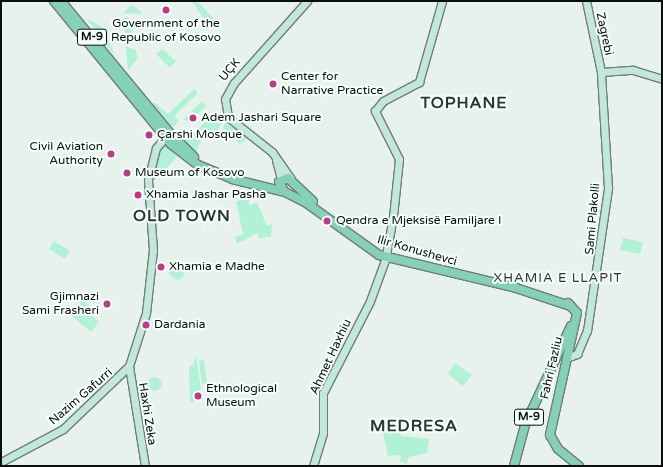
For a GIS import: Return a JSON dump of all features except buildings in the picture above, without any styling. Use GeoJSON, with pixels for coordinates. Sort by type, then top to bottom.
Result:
{"type":"FeatureCollection","features":[{"type":"Feature","properties":{"kind":"main road","name":"M-9"},"geometry":{"type":"LineString","coordinates":[[54,1],[107,60]]}},
{"type":"Feature","properties":{"kind":"main road","name":"M-9"},"geometry":{"type":"LineString","coordinates":[[61,1],[181,154],[208,171],[284,191]]}},
{"type":"Feature","properties":{"kind":"main road","name":"M-9"},"geometry":{"type":"LineString","coordinates":[[167,135],[185,150],[219,170],[267,183],[280,180],[291,180]]}},
{"type":"Feature","properties":{"kind":"main road"},"geometry":{"type":"LineString","coordinates":[[280,180],[284,191],[292,188],[291,180]]}},
{"type":"Feature","properties":{"kind":"main road","name":"Ilir Konushevci"},"geometry":{"type":"LineString","coordinates":[[291,180],[308,198],[386,257]]}},
{"type":"Feature","properties":{"kind":"main road","name":"Ilir Konushevci"},"geometry":{"type":"LineString","coordinates":[[284,191],[305,202],[366,248],[386,257],[516,288],[573,308]]}},
{"type":"Feature","properties":{"kind":"main road","name":"Fahri Fazliu"},"geometry":{"type":"LineString","coordinates":[[573,308],[573,323],[569,357],[551,424],[551,440],[579,466]]}},
{"type":"Feature","properties":{"kind":"main road","name":"M-9"},"geometry":{"type":"LineString","coordinates":[[514,466],[525,425],[573,323]]}},
{"type":"Feature","properties":{"kind":"street","name":"UÇK"},"geometry":{"type":"LineString","coordinates":[[291,180],[272,153],[228,116],[225,99],[234,82],[307,1]]}},
{"type":"Feature","properties":{"kind":"street","name":"Ahmet Haxhiu"},"geometry":{"type":"LineString","coordinates":[[313,466],[323,433],[323,393],[370,301],[386,257],[400,168],[397,152],[376,111],[383,101],[419,82],[442,1]]}},
{"type":"Feature","properties":{"kind":"street","name":"Zagrebi"},"geometry":{"type":"LineString","coordinates":[[586,1],[601,72]]}},
{"type":"Feature","properties":{"kind":"street"},"geometry":{"type":"LineString","coordinates":[[601,72],[634,70],[662,79]]}},
{"type":"Feature","properties":{"kind":"street","name":"Sami Plakolli"},"geometry":{"type":"LineString","coordinates":[[569,357],[578,354],[586,336],[607,208],[607,146],[601,72]]}},
{"type":"Feature","properties":{"kind":"street"},"geometry":{"type":"LineString","coordinates":[[129,366],[146,313],[153,250],[148,180],[156,148],[167,135]]}},
{"type":"Feature","properties":{"kind":"street"},"geometry":{"type":"LineString","coordinates":[[272,153],[280,180]]}},
{"type":"Feature","properties":{"kind":"street","name":"Nazim Gafurri"},"geometry":{"type":"LineString","coordinates":[[1,462],[63,429],[129,366]]}},
{"type":"Feature","properties":{"kind":"street","name":"Haxhi Zeka"},"geometry":{"type":"LineString","coordinates":[[129,366],[144,466]]}},
{"type":"Feature","properties":{"kind":"green space"},"geometry":{"type":"Polygon","coordinates":[[[192,1],[200,4],[214,19],[207,24],[192,1]]]}},
{"type":"Feature","properties":{"kind":"green space"},"geometry":{"type":"Polygon","coordinates":[[[132,5],[140,11],[142,14],[123,13],[132,5]]]}},
{"type":"Feature","properties":{"kind":"green space"},"geometry":{"type":"Polygon","coordinates":[[[86,18],[102,27],[115,55],[114,55],[86,18]]]}},
{"type":"Feature","properties":{"kind":"green space"},"geometry":{"type":"Polygon","coordinates":[[[124,18],[138,20],[128,41],[125,40],[124,18]]]}},
{"type":"Feature","properties":{"kind":"green space"},"geometry":{"type":"Polygon","coordinates":[[[126,46],[135,50],[138,58],[128,70],[126,46]]]}},
{"type":"Feature","properties":{"kind":"green space"},"geometry":{"type":"Polygon","coordinates":[[[162,49],[176,61],[170,68],[156,54],[162,49]]]}},
{"type":"Feature","properties":{"kind":"green space"},"geometry":{"type":"Polygon","coordinates":[[[194,89],[198,93],[174,116],[179,121],[171,129],[151,105],[154,102],[168,114],[194,89]]]}},
{"type":"Feature","properties":{"kind":"green space"},"geometry":{"type":"Polygon","coordinates":[[[202,101],[206,106],[189,123],[184,119],[202,101]]]}},
{"type":"Feature","properties":{"kind":"green space"},"geometry":{"type":"Polygon","coordinates":[[[217,111],[224,117],[218,130],[223,137],[221,140],[210,132],[201,140],[195,155],[182,141],[182,136],[187,132],[191,136],[217,111]]]}},
{"type":"Feature","properties":{"kind":"green space"},"geometry":{"type":"Polygon","coordinates":[[[225,122],[247,138],[245,141],[240,144],[235,140],[223,128],[225,122]]]}},
{"type":"Feature","properties":{"kind":"green space"},"geometry":{"type":"Polygon","coordinates":[[[163,142],[177,157],[154,181],[158,149],[163,142]]]}},
{"type":"Feature","properties":{"kind":"green space"},"geometry":{"type":"Polygon","coordinates":[[[246,190],[258,191],[248,196],[250,205],[257,202],[267,226],[272,223],[271,237],[259,238],[257,233],[237,244],[235,237],[243,234],[236,202],[244,198],[246,190]]]}},
{"type":"Feature","properties":{"kind":"green space"},"geometry":{"type":"Polygon","coordinates":[[[623,238],[643,242],[640,254],[620,250],[623,238]]]}},
{"type":"Feature","properties":{"kind":"green space"},"geometry":{"type":"Polygon","coordinates":[[[54,241],[70,251],[65,259],[49,249],[54,241]]]}},
{"type":"Feature","properties":{"kind":"green space"},"geometry":{"type":"Polygon","coordinates":[[[171,263],[185,274],[178,281],[169,274],[171,263]]]}},
{"type":"Feature","properties":{"kind":"green space"},"geometry":{"type":"Polygon","coordinates":[[[83,300],[94,309],[90,314],[99,322],[91,332],[71,315],[83,300]]]}},
{"type":"Feature","properties":{"kind":"green space"},"geometry":{"type":"Polygon","coordinates":[[[196,355],[201,390],[193,394],[194,402],[190,403],[189,366],[193,365],[196,355]]]}},
{"type":"Feature","properties":{"kind":"green space"},"geometry":{"type":"Polygon","coordinates":[[[204,360],[207,383],[202,385],[199,361],[204,360]]]}},
{"type":"Feature","properties":{"kind":"green space"},"geometry":{"type":"Polygon","coordinates":[[[455,363],[472,375],[463,386],[448,374],[455,363]]]}},
{"type":"Feature","properties":{"kind":"green space"},"geometry":{"type":"Polygon","coordinates":[[[155,377],[160,379],[162,384],[160,389],[155,391],[150,389],[148,384],[150,379],[155,377]]]}},
{"type":"Feature","properties":{"kind":"green space"},"geometry":{"type":"Polygon","coordinates":[[[397,427],[401,436],[429,439],[427,453],[409,457],[407,464],[400,462],[401,455],[388,456],[383,433],[397,427]]]}},
{"type":"Feature","properties":{"kind":"place","name":"Government of the Republic of Kosovo"},"geometry":{"type":"Point","coordinates":[166,10]}},
{"type":"Feature","properties":{"kind":"place","name":"Center for Narrative Practice"},"geometry":{"type":"Point","coordinates":[273,84]}},
{"type":"Feature","properties":{"kind":"place","name":"Adem Jashari Square"},"geometry":{"type":"Point","coordinates":[193,118]}},
{"type":"Feature","properties":{"kind":"place","name":"Çarshi Mosque"},"geometry":{"type":"Point","coordinates":[149,135]}},
{"type":"Feature","properties":{"kind":"place","name":"Civil Aviation Authority"},"geometry":{"type":"Point","coordinates":[111,154]}},
{"type":"Feature","properties":{"kind":"place","name":"Museum of Kosovo"},"geometry":{"type":"Point","coordinates":[127,173]}},
{"type":"Feature","properties":{"kind":"place","name":"Xhamia Jashar Pasha"},"geometry":{"type":"Point","coordinates":[138,195]}},
{"type":"Feature","properties":{"kind":"place","name":"Qendra e Mjeksisë Familjare I"},"geometry":{"type":"Point","coordinates":[327,221]}},
{"type":"Feature","properties":{"kind":"place","name":"Xhamia e Madhe"},"geometry":{"type":"Point","coordinates":[161,267]}},
{"type":"Feature","properties":{"kind":"place","name":"Gjimnazi Sami Frasheri"},"geometry":{"type":"Point","coordinates":[107,304]}},
{"type":"Feature","properties":{"kind":"place","name":"Dardania"},"geometry":{"type":"Point","coordinates":[146,325]}},
{"type":"Feature","properties":{"kind":"place","name":"Ethnological Museum"},"geometry":{"type":"Point","coordinates":[198,396]}},
{"type":"Feature","properties":{"kind":"district","name":"TOPHANE"},"geometry":{"type":"Point","coordinates":[464,103]}},
{"type":"Feature","properties":{"kind":"district","name":"OLD TOWN"},"geometry":{"type":"Point","coordinates":[182,216]}},
{"type":"Feature","properties":{"kind":"district","name":"XHAMIA E LLAPIT"},"geometry":{"type":"Point","coordinates":[558,278]}},
{"type":"Feature","properties":{"kind":"district","name":"MEDRESA"},"geometry":{"type":"Point","coordinates":[414,426]}}]}
